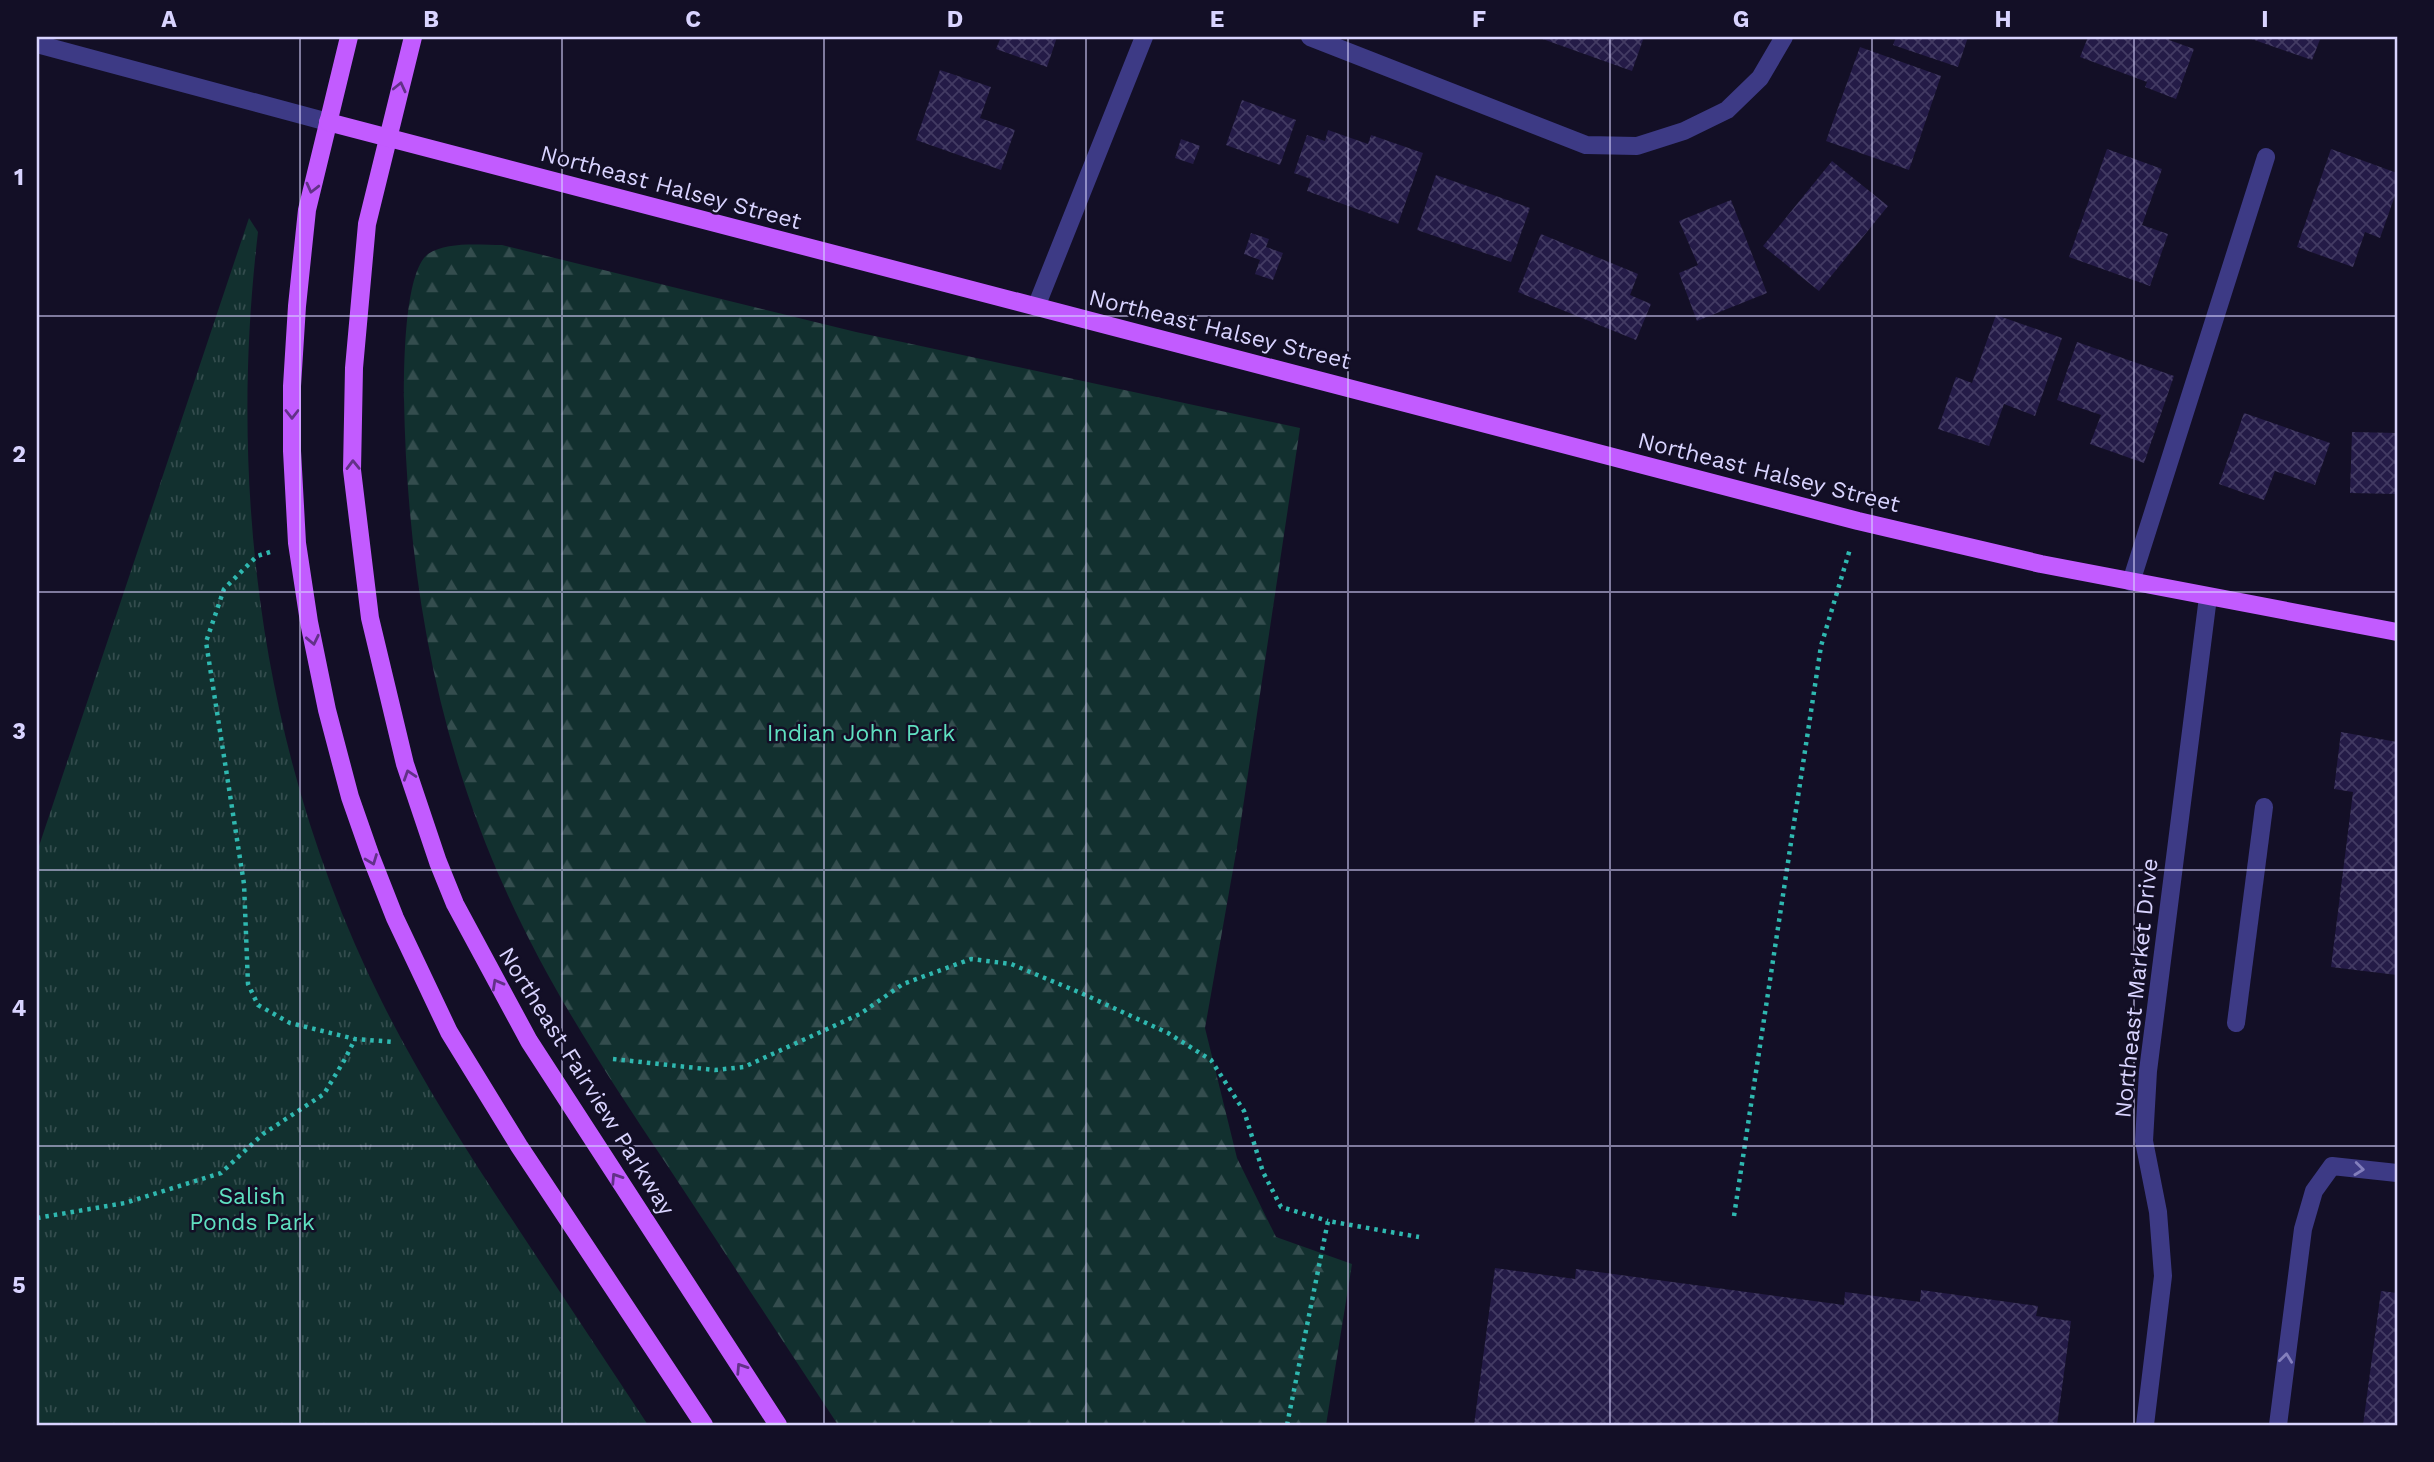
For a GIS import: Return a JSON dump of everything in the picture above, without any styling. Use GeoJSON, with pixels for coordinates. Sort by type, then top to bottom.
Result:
{"type":"FeatureCollection","features":[{"type":"Feature","properties":{"kind":"main road"},"geometry":{"type":"LineString","coordinates":[[349,37],[307,210],[297,306],[292,399],[297,543],[309,622],[346,784],[395,918],[456,1044],[519,1146],[704,1425]]}},
{"type":"Feature","properties":{"kind":"main road","name":"Northeast Fairview Parkway"},"geometry":{"type":"LineString","coordinates":[[413,37],[367,224],[354,368],[352,470],[370,618],[405,764],[455,904],[529,1041],[778,1425]]}},
{"type":"Feature","properties":{"kind":"main road","name":"Northeast Halsey Street"},"geometry":{"type":"LineString","coordinates":[[328,122],[1858,521],[2042,564],[2397,632]]}},
{"type":"Feature","properties":{"kind":"street"},"geometry":{"type":"LineString","coordinates":[[1036,307],[1143,37]]}},
{"type":"Feature","properties":{"kind":"street"},"geometry":{"type":"LineString","coordinates":[[1310,37],[1586,145],[1637,146],[1684,131],[1727,110],[1760,78],[1784,37]]}},
{"type":"Feature","properties":{"kind":"street","name":"Northeast Halsey Street"},"geometry":{"type":"LineString","coordinates":[[37,44],[328,122]]}},
{"type":"Feature","properties":{"kind":"street"},"geometry":{"type":"LineString","coordinates":[[2131,582],[2266,158]]}},
{"type":"Feature","properties":{"kind":"street","name":"Northeast Market Drive"},"geometry":{"type":"LineString","coordinates":[[2146,1425],[2163,1276],[2158,1212],[2144,1141],[2148,1071],[2208,597]]}},
{"type":"Feature","properties":{"kind":"street"},"geometry":{"type":"LineString","coordinates":[[2236,1023],[2264,807]]}},
{"type":"Feature","properties":{"kind":"street"},"geometry":{"type":"LineString","coordinates":[[2278,1425],[2302,1228],[2314,1191],[2332,1166],[2397,1173]]}},
{"type":"Feature","properties":{"kind":"path"},"geometry":{"type":"LineString","coordinates":[[1734,1216],[1821,646],[1858,521]]}},
{"type":"Feature","properties":{"kind":"path"},"geometry":{"type":"LineString","coordinates":[[297,543],[257,556],[224,589],[206,642],[244,884],[248,984],[258,1006],[290,1023],[355,1039],[394,1042]]}},
{"type":"Feature","properties":{"kind":"path"},"geometry":{"type":"LineString","coordinates":[[613,1059],[715,1070],[744,1067],[860,1014],[903,984],[971,959],[1011,964],[1168,1033],[1211,1060],[1244,1111],[1263,1172],[1281,1207],[1328,1221],[1419,1237]]}},
{"type":"Feature","properties":{"kind":"path"},"geometry":{"type":"LineString","coordinates":[[37,1218],[125,1203],[222,1173],[263,1134],[324,1094],[355,1039]]}},
{"type":"Feature","properties":{"kind":"path"},"geometry":{"type":"LineString","coordinates":[[1287,1425],[1328,1221]]}},
{"type":"Feature","properties":{"kind":"green space","name":"Salish Ponds Park"},"geometry":{"type":"Polygon","coordinates":[[[249,218],[258,232],[250,331],[248,429],[252,528],[264,626],[282,723],[308,818],[341,911],[382,1002],[413,1061],[483,1174],[648,1425],[37,1425],[37,852],[249,218]]]}},
{"type":"Feature","properties":{"kind":"green space","name":"Indian John Park"},"geometry":{"type":"Polygon","coordinates":[[[454,245],[502,245],[856,332],[1300,428],[1237,847],[1205,1028],[1237,1158],[1276,1237],[1352,1264],[1326,1425],[838,1425],[622,1096],[541,962],[481,832],[443,712],[419,589],[411,526],[404,399],[407,322],[414,280],[420,264],[428,254],[454,245]]]}},
{"type":"Feature","properties":{"kind":"building"},"geometry":{"type":"Polygon","coordinates":[[[1001,37],[1057,37],[1047,67],[996,49],[1001,37]]]}},
{"type":"Feature","properties":{"kind":"building"},"geometry":{"type":"Polygon","coordinates":[[[1537,37],[1644,37],[1632,71],[1537,37]]]}},
{"type":"Feature","properties":{"kind":"building"},"geometry":{"type":"Polygon","coordinates":[[[1896,37],[1968,37],[1958,67],[1893,45],[1896,37]]]}},
{"type":"Feature","properties":{"kind":"building"},"geometry":{"type":"Polygon","coordinates":[[[2088,37],[2171,37],[2169,40],[2194,49],[2176,99],[2145,87],[2147,82],[2080,57],[2088,37]]]}},
{"type":"Feature","properties":{"kind":"building"},"geometry":{"type":"Polygon","coordinates":[[[2246,37],[2321,37],[2312,60],[2246,37]]]}},
{"type":"Feature","properties":{"kind":"building"},"geometry":{"type":"Polygon","coordinates":[[[1860,47],[1941,76],[1909,170],[1826,141],[1860,47]]]}},
{"type":"Feature","properties":{"kind":"building"},"geometry":{"type":"Polygon","coordinates":[[[940,70],[991,87],[980,118],[1015,130],[1001,170],[916,140],[940,70]]]}},
{"type":"Feature","properties":{"kind":"building"},"geometry":{"type":"Polygon","coordinates":[[[1242,100],[1296,120],[1280,165],[1226,145],[1242,100]]]}},
{"type":"Feature","properties":{"kind":"building"},"geometry":{"type":"Polygon","coordinates":[[[1328,130],[1368,144],[1371,135],[1423,153],[1398,224],[1307,191],[1311,179],[1294,173],[1307,135],[1325,141],[1328,130]]]}},
{"type":"Feature","properties":{"kind":"building"},"geometry":{"type":"Polygon","coordinates":[[[1181,139],[1200,146],[1193,164],[1175,158],[1181,139]]]}},
{"type":"Feature","properties":{"kind":"building"},"geometry":{"type":"Polygon","coordinates":[[[2107,149],[2162,169],[2142,225],[2168,234],[2150,286],[2069,257],[2107,149]]]}},
{"type":"Feature","properties":{"kind":"building"},"geometry":{"type":"Polygon","coordinates":[[[2331,149],[2397,173],[2397,190],[2380,238],[2365,232],[2353,267],[2297,247],[2331,149]]]}},
{"type":"Feature","properties":{"kind":"building"},"geometry":{"type":"Polygon","coordinates":[[[1832,161],[1888,206],[1819,291],[1763,246],[1832,161]]]}},
{"type":"Feature","properties":{"kind":"building"},"geometry":{"type":"Polygon","coordinates":[[[1436,175],[1530,208],[1511,262],[1417,230],[1436,175]]]}},
{"type":"Feature","properties":{"kind":"building"},"geometry":{"type":"Polygon","coordinates":[[[1731,200],[1767,293],[1697,321],[1679,273],[1698,265],[1679,221],[1731,200]]]}},
{"type":"Feature","properties":{"kind":"building"},"geometry":{"type":"Polygon","coordinates":[[[1251,233],[1269,239],[1266,247],[1283,253],[1273,280],[1255,274],[1260,260],[1244,254],[1251,233]]]}},
{"type":"Feature","properties":{"kind":"building"},"geometry":{"type":"Polygon","coordinates":[[[1541,234],[1638,274],[1630,295],[1651,304],[1636,340],[1518,292],[1541,234]]]}},
{"type":"Feature","properties":{"kind":"building"},"geometry":{"type":"Polygon","coordinates":[[[1996,315],[2062,338],[2035,416],[2004,404],[1989,446],[1938,429],[1956,377],[1972,383],[1996,315]]]}},
{"type":"Feature","properties":{"kind":"building"},"geometry":{"type":"Polygon","coordinates":[[[2077,342],[2174,376],[2144,463],[2090,444],[2101,415],[2057,400],[2077,342]]]}},
{"type":"Feature","properties":{"kind":"building"},"geometry":{"type":"Polygon","coordinates":[[[2244,413],[2330,443],[2315,485],[2275,471],[2264,500],[2219,484],[2244,413]]]}},
{"type":"Feature","properties":{"kind":"building"},"geometry":{"type":"Polygon","coordinates":[[[2352,432],[2397,433],[2397,494],[2350,493],[2352,432]]]}},
{"type":"Feature","properties":{"kind":"building"},"geometry":{"type":"Polygon","coordinates":[[[2341,732],[2397,742],[2397,975],[2331,967],[2353,792],[2334,789],[2341,732]]]}},
{"type":"Feature","properties":{"kind":"building"},"geometry":{"type":"Polygon","coordinates":[[[1495,1268],[1575,1279],[1576,1269],[1844,1305],[1845,1292],[1920,1302],[1921,1290],[2038,1306],[2036,1316],[2071,1321],[2057,1425],[1474,1425],[1495,1268]]]}},
{"type":"Feature","properties":{"kind":"building"},"geometry":{"type":"Polygon","coordinates":[[[2381,1291],[2397,1293],[2397,1425],[2363,1425],[2381,1291]]]}}]}
